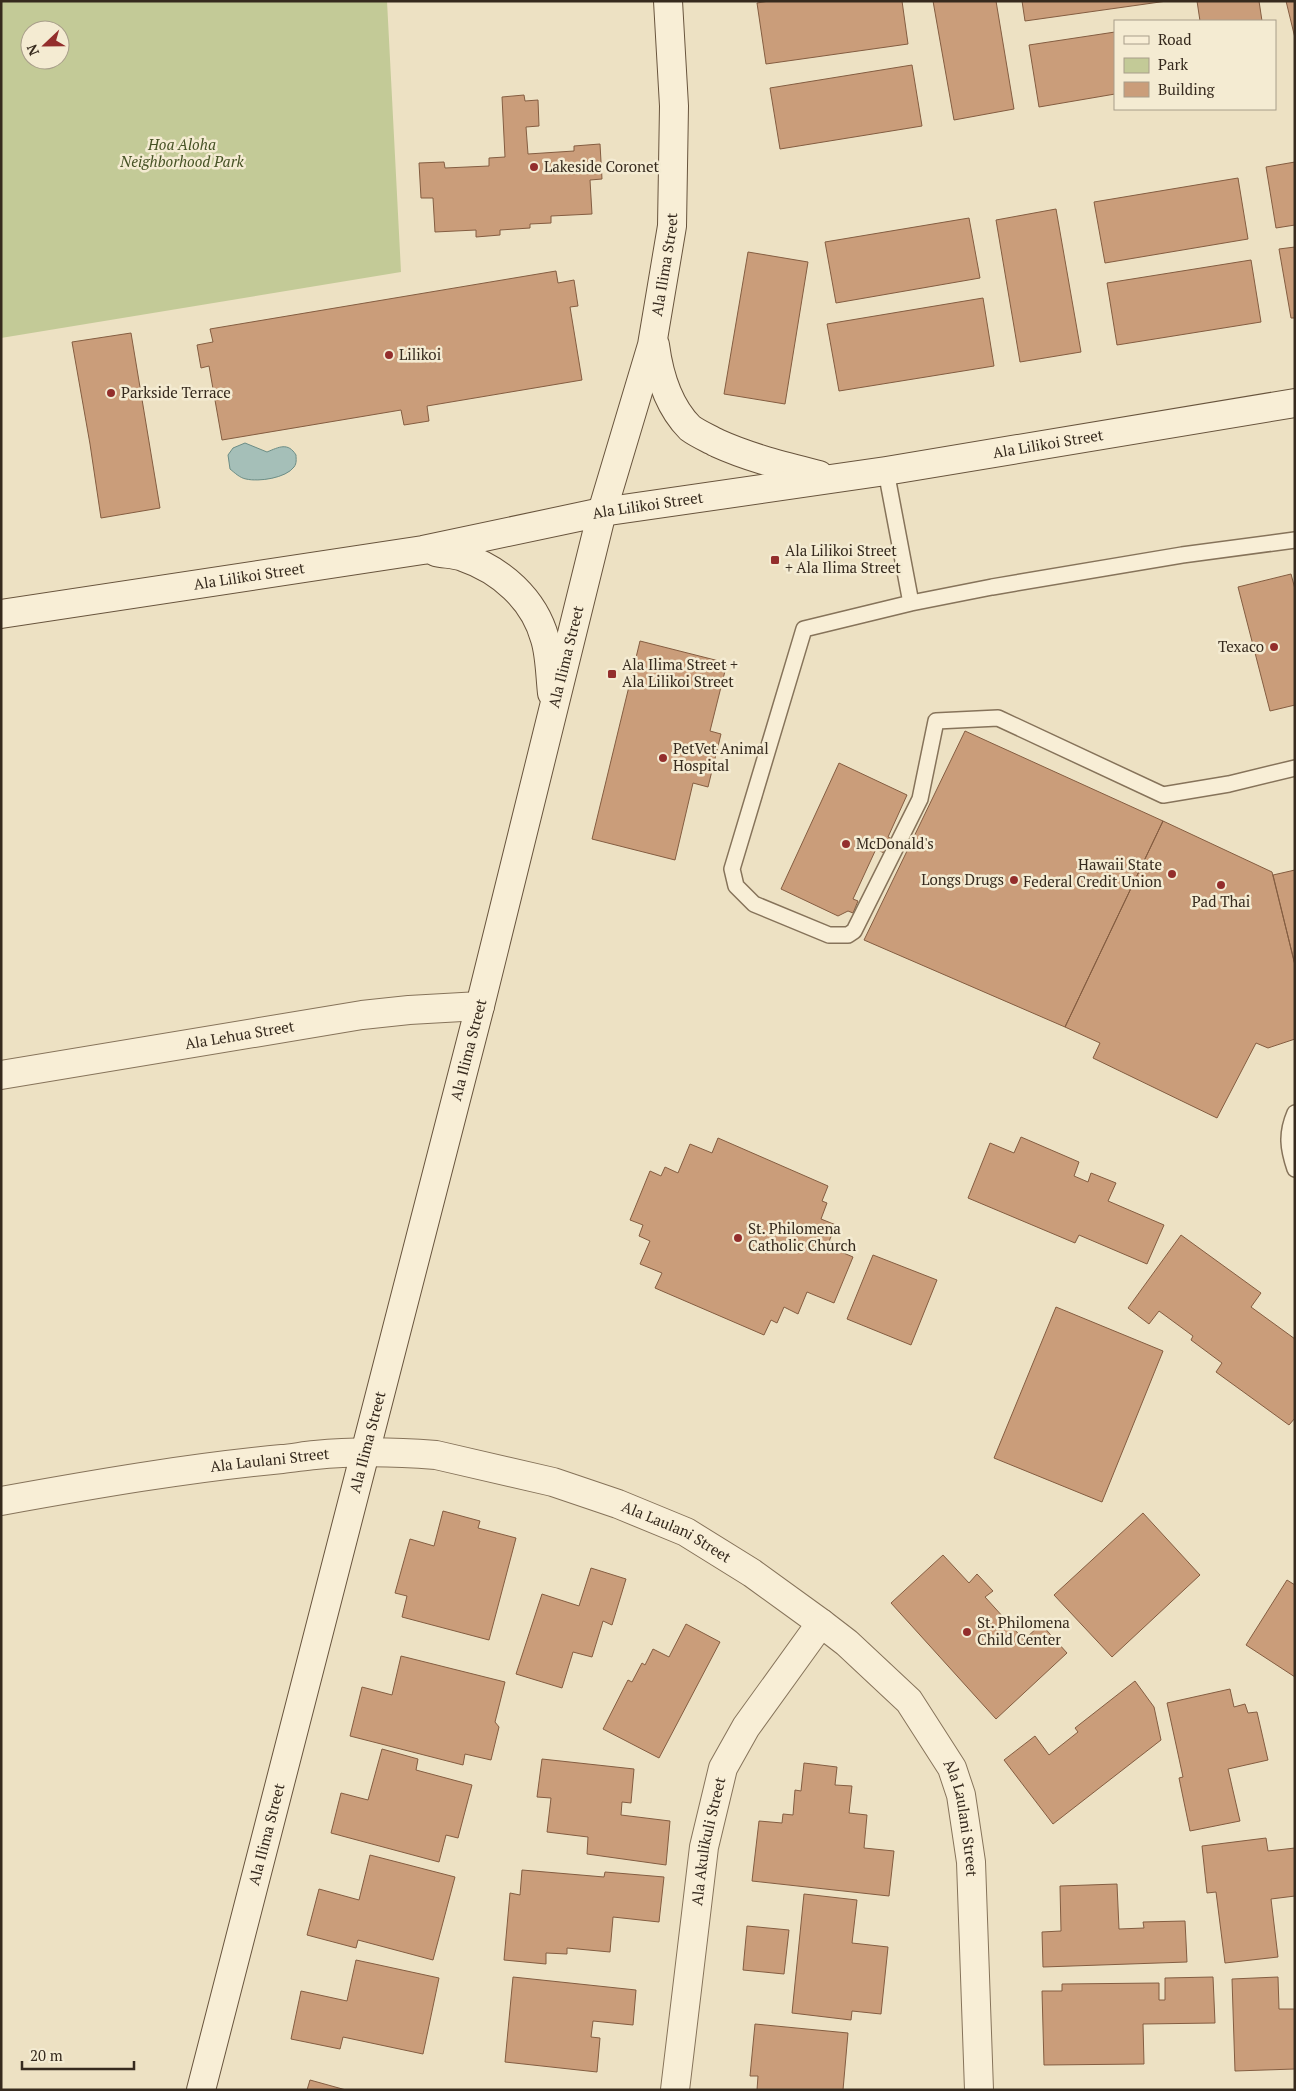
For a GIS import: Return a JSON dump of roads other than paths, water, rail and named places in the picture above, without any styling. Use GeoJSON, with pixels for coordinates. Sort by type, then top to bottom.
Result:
{"type":"FeatureCollection","features":[{"type":"Feature","properties":{"kind":"street","name":"Ala Ilima Street"},"geometry":{"type":"LineString","coordinates":[[201,2090],[480,1006],[602,512],[652,345],[672,226],[674,106],[668,1]]}},
{"type":"Feature","properties":{"kind":"street"},"geometry":{"type":"LineString","coordinates":[[654,334],[661,379],[676,409],[691,428],[718,443],[762,461],[830,478]]}},
{"type":"Feature","properties":{"kind":"street","name":"Ala Lilikoi Street"},"geometry":{"type":"LineString","coordinates":[[1,614],[423,550],[602,512],[661,505],[886,471],[1295,403]]}},
{"type":"Feature","properties":{"kind":"street"},"geometry":{"type":"LineString","coordinates":[[423,550],[461,556],[478,563],[497,574],[524,597],[534,613],[545,639],[554,709]]}},
{"type":"Feature","properties":{"kind":"street","name":"Ala Lehua Street"},"geometry":{"type":"LineString","coordinates":[[1,1075],[362,1015],[480,1006]]}},
{"type":"Feature","properties":{"kind":"street","name":"Ala Laulani Street"},"geometry":{"type":"LineString","coordinates":[[1,1501],[164,1472],[316,1455],[366,1453],[436,1455],[553,1482],[618,1504],[686,1532],[752,1572],[847,1643],[909,1701],[952,1768],[962,1795],[971,1862],[978,2090]]}},
{"type":"Feature","properties":{"kind":"street","name":"Ala Akulikuli Street"},"geometry":{"type":"LineString","coordinates":[[675,2090],[704,1847],[723,1768],[746,1727],[821,1623]]}},
{"type":"Feature","properties":{"kind":"lane"},"geometry":{"type":"LineString","coordinates":[[886,471],[911,603]]}},
{"type":"Feature","properties":{"kind":"lane"},"geometry":{"type":"LineString","coordinates":[[1295,540],[1182,555],[911,603],[804,629],[732,869],[736,886],[754,904],[830,935],[848,935],[854,931],[920,798],[936,721],[998,718],[1163,795],[1228,784],[1295,768]]}},
{"type":"Feature","properties":{"kind":"lane"},"geometry":{"type":"LineString","coordinates":[[1295,1113],[1290,1126],[1288,1150],[1295,1169]]}},
{"type":"Feature","properties":{"kind":"water"},"geometry":{"type":"Polygon","coordinates":[[[245,443],[267,452],[279,447],[290,448],[296,455],[295,466],[285,474],[272,478],[251,480],[242,478],[230,469],[228,455],[233,448],[245,443]]]}},
{"type":"Feature","properties":{"kind":"place","name":"Lakeside Coronet"},"geometry":{"type":"Point","coordinates":[534,167]}},
{"type":"Feature","properties":{"kind":"place","name":"Lilikoi"},"geometry":{"type":"Point","coordinates":[389,355]}},
{"type":"Feature","properties":{"kind":"place","name":"Parkside Terrace"},"geometry":{"type":"Point","coordinates":[111,393]}},
{"type":"Feature","properties":{"kind":"place","name":"Ala Lilikoi Street + Ala Ilima Street"},"geometry":{"type":"Point","coordinates":[775,560]}},
{"type":"Feature","properties":{"kind":"place","name":"Texaco"},"geometry":{"type":"Point","coordinates":[1274,647]}},
{"type":"Feature","properties":{"kind":"place","name":"Ala Ilima Street + Ala Lilikoi Street"},"geometry":{"type":"Point","coordinates":[612,674]}},
{"type":"Feature","properties":{"kind":"place","name":"PetVet Animal Hospital"},"geometry":{"type":"Point","coordinates":[663,758]}},
{"type":"Feature","properties":{"kind":"place","name":"McDonald's"},"geometry":{"type":"Point","coordinates":[846,844]}},
{"type":"Feature","properties":{"kind":"place","name":"Hawaii State Federal Credit Union"},"geometry":{"type":"Point","coordinates":[1172,874]}},
{"type":"Feature","properties":{"kind":"place","name":"Longs Drugs"},"geometry":{"type":"Point","coordinates":[1014,880]}},
{"type":"Feature","properties":{"kind":"place","name":"Pad Thai"},"geometry":{"type":"Point","coordinates":[1221,885]}},
{"type":"Feature","properties":{"kind":"place","name":"St. Philomena Catholic Church"},"geometry":{"type":"Point","coordinates":[738,1238]}},
{"type":"Feature","properties":{"kind":"place","name":"St. Philomena Child Center"},"geometry":{"type":"Point","coordinates":[967,1632]}},
{"type":"Feature","properties":{"kind":"park label","name":"Hoa Aloha Neighborhood Park"},"geometry":{"type":"Point","coordinates":[182,154]}}]}
